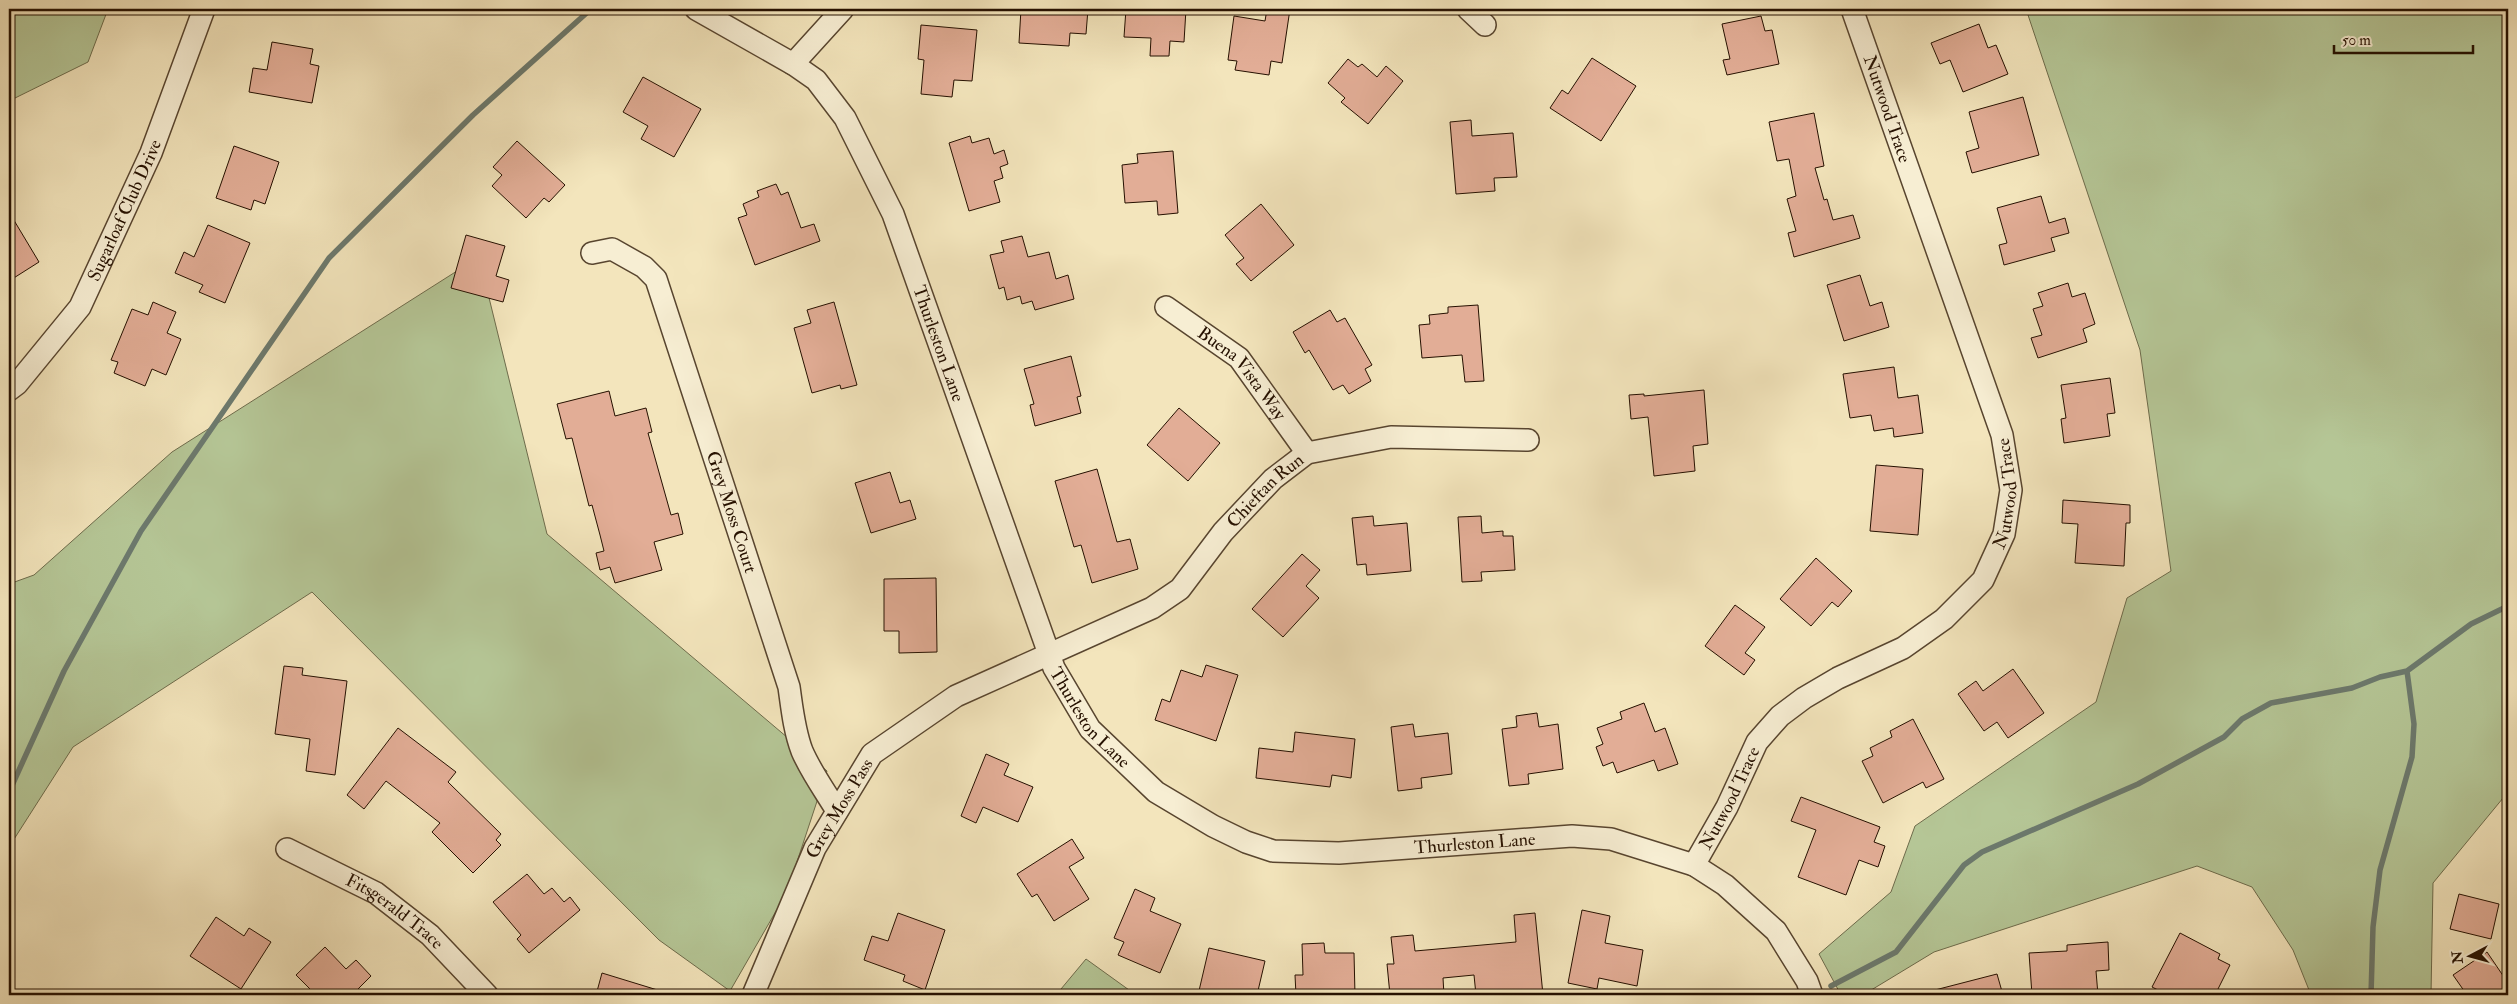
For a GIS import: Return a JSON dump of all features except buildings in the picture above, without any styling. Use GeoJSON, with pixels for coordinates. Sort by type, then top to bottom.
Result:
{"type":"FeatureCollection","features":[{"type":"Feature","properties":{"kind":"street","name":"Sugarloaf Club Drive"},"geometry":{"type":"LineString","coordinates":[[9,390],[17,384],[80,307],[151,153],[204,9]]}},
{"type":"Feature","properties":{"kind":"street","name":"Thurleston Lane"},"geometry":{"type":"LineString","coordinates":[[696,9],[793,64],[816,80],[845,118],[893,214],[1047,653],[1090,729],[1156,792],[1213,826],[1273,851],[1339,853],[1572,836],[1611,839],[1694,864],[1725,885],[1776,931],[1807,981],[1812,995]]}},
{"type":"Feature","properties":{"kind":"street"},"geometry":{"type":"LineString","coordinates":[[793,64],[843,9]]}},
{"type":"Feature","properties":{"kind":"street"},"geometry":{"type":"LineString","coordinates":[[1468,9],[1485,25]]}},
{"type":"Feature","properties":{"kind":"street","name":"Nutwood Trace"},"geometry":{"type":"LineString","coordinates":[[1694,864],[1727,807],[1757,742],[1780,716],[1804,698],[1838,678],[1903,648],[1944,619],[1983,580],[2004,534],[2011,490],[2002,435],[1852,9]]}},
{"type":"Feature","properties":{"kind":"street","name":"Grey Moss Court"},"geometry":{"type":"LineString","coordinates":[[592,253],[612,249],[644,267],[656,279],[789,687],[796,730],[802,751],[816,779],[837,811]]}},
{"type":"Feature","properties":{"kind":"street","name":"Buena Vista Way"},"geometry":{"type":"LineString","coordinates":[[1166,307],[1240,358],[1306,453]]}},
{"type":"Feature","properties":{"kind":"street","name":"Chieftan Run"},"geometry":{"type":"LineString","coordinates":[[1047,653],[1152,608],[1180,589],[1223,532],[1273,479],[1306,453],[1392,437],[1528,440]]}},
{"type":"Feature","properties":{"kind":"street","name":"Grey Moss Pass"},"geometry":{"type":"LineString","coordinates":[[753,995],[815,848],[872,754],[956,696],[1047,653]]}},
{"type":"Feature","properties":{"kind":"street","name":"Fitsgerald Trace"},"geometry":{"type":"LineString","coordinates":[[287,849],[376,893],[430,935],[487,995]]}},
{"type":"Feature","properties":{"kind":"green space"},"geometry":{"type":"Polygon","coordinates":[[[9,9],[108,9],[88,62],[9,101],[9,9]]]}},
{"type":"Feature","properties":{"kind":"green space"},"geometry":{"type":"Polygon","coordinates":[[[2026,9],[2508,9],[2508,792],[2433,883],[2431,995],[2311,995],[2293,950],[2252,887],[2197,866],[1934,952],[1863,995],[1841,995],[1819,954],[1891,892],[1915,826],[2096,702],[2127,598],[2171,571],[2140,350],[2026,9]]]}},
{"type":"Feature","properties":{"kind":"green space"},"geometry":{"type":"Polygon","coordinates":[[[479,257],[547,534],[827,771],[787,892],[730,991],[659,940],[312,592],[73,747],[9,847],[9,584],[34,575],[172,452],[479,257]]]}},
{"type":"Feature","properties":{"kind":"green space"},"geometry":{"type":"Polygon","coordinates":[[[1086,959],[1136,995],[1056,995],[1086,959]]]}},
{"type":"Feature","properties":{"kind":"waterway"},"geometry":{"type":"LineString","coordinates":[[9,792],[64,671],[141,531],[329,258],[473,115],[591,9]]}},
{"type":"Feature","properties":{"kind":"waterway"},"geometry":{"type":"LineString","coordinates":[[1831,986],[1896,952],[1964,865],[1982,852],[2138,784],[2224,737],[2242,719],[2271,703],[2352,688],[2380,677],[2407,671],[2471,624],[2508,606]]}},
{"type":"Feature","properties":{"kind":"waterway"},"geometry":{"type":"LineString","coordinates":[[2371,995],[2373,927],[2380,870],[2412,757],[2414,724],[2407,671]]}}]}
